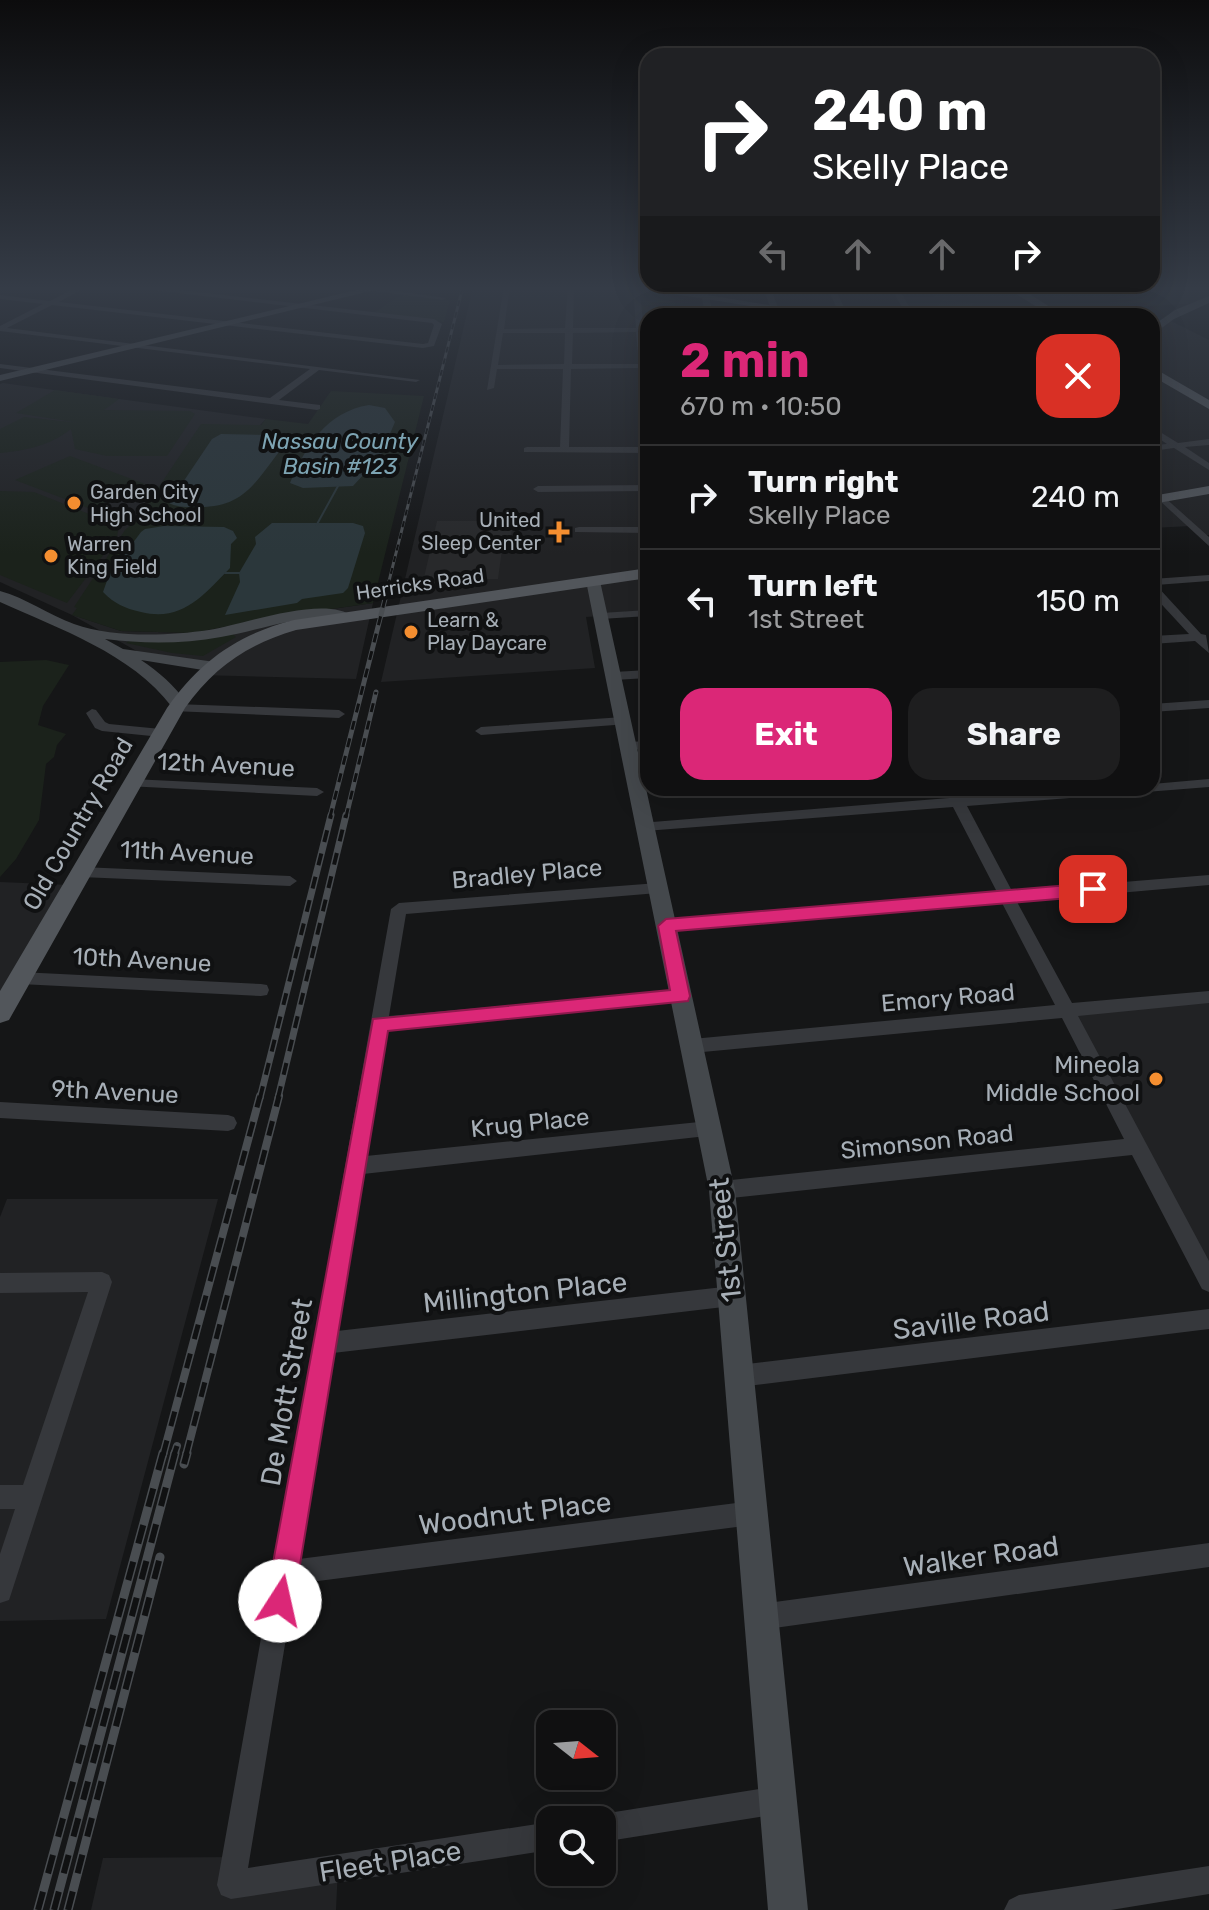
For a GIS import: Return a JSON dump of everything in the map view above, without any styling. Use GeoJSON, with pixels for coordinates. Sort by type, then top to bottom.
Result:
{"type":"FeatureCollection","features":[{"type":"Feature","properties":{"kind":"main road"},"geometry":{"type":"LineString","coordinates":[[1160,376],[1209,405]]}},
{"type":"Feature","properties":{"kind":"main road"},"geometry":{"type":"LineString","coordinates":[[1160,498],[1209,490]]}},
{"type":"Feature","properties":{"kind":"main road","name":"Herricks Road"},"geometry":{"type":"LineString","coordinates":[[209,666],[256,637],[294,625],[640,574]]}},
{"type":"Feature","properties":{"kind":"main road","name":"Old Country Road"},"geometry":{"type":"LineString","coordinates":[[0,1013],[177,706],[209,666]]}},
{"type":"Feature","properties":{"kind":"street"},"geometry":{"type":"LineString","coordinates":[[73,375],[317,407]]}},
{"type":"Feature","properties":{"kind":"street"},"geometry":{"type":"LineString","coordinates":[[272,401],[307,375]]}},
{"type":"Feature","properties":{"kind":"street"},"geometry":{"type":"LineString","coordinates":[[376,375],[416,380]]}},
{"type":"Feature","properties":{"kind":"street"},"geometry":{"type":"LineString","coordinates":[[490,388],[492,375]]}},
{"type":"Feature","properties":{"kind":"street"},"geometry":{"type":"LineString","coordinates":[[564,450],[567,375]]}},
{"type":"Feature","properties":{"kind":"street"},"geometry":{"type":"LineString","coordinates":[[1160,435],[1209,467]]}},
{"type":"Feature","properties":{"kind":"street"},"geometry":{"type":"LineString","coordinates":[[1160,448],[1209,442]]}},
{"type":"Feature","properties":{"kind":"street"},"geometry":{"type":"LineString","coordinates":[[527,450],[640,450]]}},
{"type":"Feature","properties":{"kind":"street"},"geometry":{"type":"LineString","coordinates":[[538,489],[640,488]]}},
{"type":"Feature","properties":{"kind":"street"},"geometry":{"type":"LineString","coordinates":[[1160,502],[1209,543]]}},
{"type":"Feature","properties":{"kind":"street"},"geometry":{"type":"LineString","coordinates":[[579,530],[640,530]]}},
{"type":"Feature","properties":{"kind":"street"},"geometry":{"type":"LineString","coordinates":[[1160,583],[1209,578]]}},
{"type":"Feature","properties":{"kind":"street","name":"1st Street"},"geometry":{"type":"LineString","coordinates":[[593,581],[623,721],[638,745],[640,768]]}},
{"type":"Feature","properties":{"kind":"street"},"geometry":{"type":"LineString","coordinates":[[1160,592],[1204,637],[1209,649]]}},
{"type":"Feature","properties":{"kind":"street"},"geometry":{"type":"LineString","coordinates":[[0,596],[147,671],[167,687],[177,706],[339,714]]}},
{"type":"Feature","properties":{"kind":"street"},"geometry":{"type":"LineString","coordinates":[[66,627],[98,634],[160,639],[207,635],[309,614],[345,617]]}},
{"type":"Feature","properties":{"kind":"street"},"geometry":{"type":"LineString","coordinates":[[601,616],[640,614]]}},
{"type":"Feature","properties":{"kind":"street"},"geometry":{"type":"LineString","coordinates":[[1160,640],[1204,637]]}},
{"type":"Feature","properties":{"kind":"street"},"geometry":{"type":"LineString","coordinates":[[96,643],[135,655],[209,666]]}},
{"type":"Feature","properties":{"kind":"street"},"geometry":{"type":"LineString","coordinates":[[614,676],[640,674]]}},
{"type":"Feature","properties":{"kind":"street"},"geometry":{"type":"LineString","coordinates":[[1160,707],[1209,704]]}},
{"type":"Feature","properties":{"kind":"street"},"geometry":{"type":"LineString","coordinates":[[92,713],[95,720],[107,728],[161,733]]}},
{"type":"Feature","properties":{"kind":"street"},"geometry":{"type":"LineString","coordinates":[[481,731],[623,721]]}},
{"type":"Feature","properties":{"kind":"street","name":"12th Avenue"},"geometry":{"type":"LineString","coordinates":[[132,783],[317,792]]}},
{"type":"Feature","properties":{"kind":"street"},"geometry":{"type":"LineString","coordinates":[[1160,787],[1209,783]]}},
{"type":"Feature","properties":{"kind":"street","name":"1st Street"},"geometry":{"type":"LineString","coordinates":[[642,796],[645,826],[722,1190],[788,1910]]}},
{"type":"Feature","properties":{"kind":"street"},"geometry":{"type":"LineString","coordinates":[[645,826],[943,796]]}},
{"type":"Feature","properties":{"kind":"street"},"geometry":{"type":"LineString","coordinates":[[954,796],[1209,1282]]}},
{"type":"Feature","properties":{"kind":"street","name":"11th Avenue"},"geometry":{"type":"LineString","coordinates":[[81,872],[290,881]]}},
{"type":"Feature","properties":{"kind":"street"},"geometry":{"type":"LineString","coordinates":[[666,926],[1209,880]]}},
{"type":"Feature","properties":{"kind":"street","name":"Bradley Place"},"geometry":{"type":"LineString","coordinates":[[399,909],[658,888]]}},
{"type":"Feature","properties":{"kind":"street","name":"De Mott Street"},"geometry":{"type":"LineString","coordinates":[[231,1885],[399,909]]}},
{"type":"Feature","properties":{"kind":"street","name":"10th Avenue"},"geometry":{"type":"LineString","coordinates":[[20,978],[261,990]]}},
{"type":"Feature","properties":{"kind":"street"},"geometry":{"type":"LineString","coordinates":[[379,1024],[681,996]]}},
{"type":"Feature","properties":{"kind":"street","name":"Emory Road"},"geometry":{"type":"LineString","coordinates":[[692,1046],[1209,997]]}},
{"type":"Feature","properties":{"kind":"street","name":"9th Avenue"},"geometry":{"type":"LineString","coordinates":[[0,1110],[228,1123]]}},
{"type":"Feature","properties":{"kind":"street","name":"Krug Place"},"geometry":{"type":"LineString","coordinates":[[355,1166],[709,1129]]}},
{"type":"Feature","properties":{"kind":"street","name":"Simonson Road"},"geometry":{"type":"LineString","coordinates":[[722,1190],[1138,1146]]}},
{"type":"Feature","properties":{"kind":"street"},"geometry":{"type":"LineString","coordinates":[[0,1283],[102,1282],[0,1591]]}},
{"type":"Feature","properties":{"kind":"street","name":"Millington Place"},"geometry":{"type":"LineString","coordinates":[[324,1343],[732,1296]]}},
{"type":"Feature","properties":{"kind":"street","name":"Saville Road"},"geometry":{"type":"LineString","coordinates":[[739,1376],[1209,1319]]}},
{"type":"Feature","properties":{"kind":"street"},"geometry":{"type":"LineString","coordinates":[[0,1497],[31,1497]]}},
{"type":"Feature","properties":{"kind":"street","name":"Woodnut Place"},"geometry":{"type":"LineString","coordinates":[[285,1573],[752,1513]]}},
{"type":"Feature","properties":{"kind":"street","name":"Walker Road"},"geometry":{"type":"LineString","coordinates":[[761,1617],[1209,1555]]}},
{"type":"Feature","properties":{"kind":"street"},"geometry":{"type":"LineString","coordinates":[[616,1826],[778,1800]]}},
{"type":"Feature","properties":{"kind":"street","name":"Fleet Place"},"geometry":{"type":"LineString","coordinates":[[231,1885],[536,1838]]}},
{"type":"Feature","properties":{"kind":"street"},"geometry":{"type":"LineString","coordinates":[[1019,1910],[1209,1880]]}},
{"type":"Feature","properties":{"kind":"shaded area"},"geometry":{"type":"Polygon","coordinates":[[[452,375],[640,375],[640,614],[586,617],[595,668],[381,682],[452,375]]]}},
{"type":"Feature","properties":{"kind":"shaded area"},"geometry":{"type":"Polygon","coordinates":[[[1160,375],[1209,375],[1209,535],[1201,535],[1191,526],[1160,528],[1160,375]]]}},
{"type":"Feature","properties":{"kind":"shaded area","name":"Garden City High School"},"geometry":{"type":"Polygon","coordinates":[[[0,384],[266,419],[73,615],[121,631],[193,633],[373,603],[356,679],[199,675],[208,666],[151,659],[72,615],[0,582],[0,384]]]}},
{"type":"Feature","properties":{"kind":"shaded area"},"geometry":{"type":"Polygon","coordinates":[[[55,390],[119,399],[104,410],[190,411],[195,414],[167,456],[107,456],[75,449],[71,429],[55,440],[38,446],[0,453],[0,429],[24,417],[80,423],[16,413],[55,390]]]}},
{"type":"Feature","properties":{"kind":"shaded area","name":"Nassau County Basin #123"},"geometry":{"type":"Polygon","coordinates":[[[331,391],[424,396],[373,603],[193,633],[121,631],[72,615],[77,608],[74,607],[125,530],[138,518],[201,424],[261,425],[266,419],[308,424],[331,391]]]}},
{"type":"Feature","properties":{"kind":"shaded area"},"geometry":{"type":"Polygon","coordinates":[[[70,456],[145,484],[91,509],[15,480],[70,456]]]}},
{"type":"Feature","properties":{"kind":"shaded area","name":"Warren King Field"},"geometry":{"type":"Polygon","coordinates":[[[0,491],[34,492],[119,526],[117,537],[67,603],[0,575],[0,491]]]}},
{"type":"Feature","properties":{"kind":"shaded area"},"geometry":{"type":"Polygon","coordinates":[[[233,634],[236,637],[203,656],[126,643],[130,640],[233,634]]]}},
{"type":"Feature","properties":{"kind":"shaded area"},"geometry":{"type":"Polygon","coordinates":[[[46,660],[69,665],[43,706],[38,725],[66,734],[57,745],[54,757],[46,764],[39,820],[16,859],[0,877],[0,662],[46,660]]]}},
{"type":"Feature","properties":{"kind":"shaded area"},"geometry":{"type":"Polygon","coordinates":[[[0,882],[71,885],[0,1010],[0,882]]]}},
{"type":"Feature","properties":{"kind":"shaded area","name":"Mineola Middle School"},"geometry":{"type":"Polygon","coordinates":[[[1209,997],[1209,1282],[1067,1011],[1209,997]]]}},
{"type":"Feature","properties":{"kind":"shaded area"},"geometry":{"type":"Polygon","coordinates":[[[7,1199],[218,1199],[106,1619],[0,1621],[0,1217],[7,1199]]]}},
{"type":"Feature","properties":{"kind":"shaded area"},"geometry":{"type":"Polygon","coordinates":[[[236,1857],[231,1885],[338,1867],[336,1910],[91,1910],[103,1858],[236,1857]]]}},
{"type":"Feature","properties":{"kind":"water","name":"Nassau County Basin #123"},"geometry":{"type":"Polygon","coordinates":[[[369,405],[385,408],[395,422],[380,457],[353,486],[303,488],[290,483],[303,456],[329,423],[354,409],[369,405]]]}},
{"type":"Feature","properties":{"kind":"water"},"geometry":{"type":"Polygon","coordinates":[[[221,434],[273,435],[284,439],[283,447],[249,489],[229,502],[200,507],[169,503],[212,439],[221,434]]]}},
{"type":"Feature","properties":{"kind":"water"},"geometry":{"type":"Polygon","coordinates":[[[272,523],[353,523],[363,526],[365,533],[348,588],[343,593],[225,615],[240,582],[239,573],[256,544],[255,537],[272,523]]]}},
{"type":"Feature","properties":{"kind":"water"},"geometry":{"type":"Polygon","coordinates":[[[164,526],[224,527],[233,531],[237,538],[231,544],[230,568],[201,597],[180,610],[155,614],[116,603],[103,592],[109,575],[141,532],[164,526]]]}},
{"type":"Feature","properties":{"kind":"building"},"geometry":{"type":"Polygon","coordinates":[[[437,521],[513,521],[509,550],[502,550],[498,579],[473,579],[472,586],[422,586],[437,521]]]}},
{"type":"Feature","properties":{"kind":"waterway"},"geometry":{"type":"LineString","coordinates":[[316,526],[338,486]]}},
{"type":"Feature","properties":{"kind":"waterway"},"geometry":{"type":"LineString","coordinates":[[225,573],[240,573]]}},
{"type":"Feature","properties":{"kind":"railway"},"geometry":{"type":"LineString","coordinates":[[385,597],[441,375]]}},
{"type":"Feature","properties":{"kind":"railway"},"geometry":{"type":"LineString","coordinates":[[330,817],[386,595]]}},
{"type":"Feature","properties":{"kind":"railway"},"geometry":{"type":"LineString","coordinates":[[346,817],[376,692]]}},
{"type":"Feature","properties":{"kind":"railway"},"geometry":{"type":"LineString","coordinates":[[260,1098],[331,815]]}},
{"type":"Feature","properties":{"kind":"railway"},"geometry":{"type":"LineString","coordinates":[[278,1098],[346,815]]}},
{"type":"Feature","properties":{"kind":"railway"},"geometry":{"type":"LineString","coordinates":[[163,1455],[260,1096]]}},
{"type":"Feature","properties":{"kind":"railway"},"geometry":{"type":"LineString","coordinates":[[186,1455],[279,1096]]}},
{"type":"Feature","properties":{"kind":"railway"},"geometry":{"type":"LineString","coordinates":[[174,1455],[177,1446]]}},
{"type":"Feature","properties":{"kind":"railway"},"geometry":{"type":"LineString","coordinates":[[38,1910],[163,1453]]}},
{"type":"Feature","properties":{"kind":"railway"},"geometry":{"type":"LineString","coordinates":[[54,1910],[175,1453]]}},
{"type":"Feature","properties":{"kind":"railway"},"geometry":{"type":"LineString","coordinates":[[184,1464],[187,1453]]}},
{"type":"Feature","properties":{"kind":"railway"},"geometry":{"type":"LineString","coordinates":[[68,1910],[160,1557]]}},
{"type":"Feature","properties":{"kind":"place","name":"Garden City High School"},"geometry":{"type":"Point","coordinates":[74,503]}},
{"type":"Feature","properties":{"kind":"place","name":"United Sleep Center"},"geometry":{"type":"Point","coordinates":[559,532]}},
{"type":"Feature","properties":{"kind":"place","name":"Warren King Field"},"geometry":{"type":"Point","coordinates":[51,556]}},
{"type":"Feature","properties":{"kind":"place","name":"Learn & Play Daycare"},"geometry":{"type":"Point","coordinates":[411,632]}},
{"type":"Feature","properties":{"kind":"place","name":"Mineola Middle School"},"geometry":{"type":"Point","coordinates":[1156,1079]}},
{"type":"Feature","properties":{"kind":"route"},"geometry":{"type":"LineString","coordinates":[[280,1601],[379,1024],[681,996],[666,926],[1093,889]]}}]}
